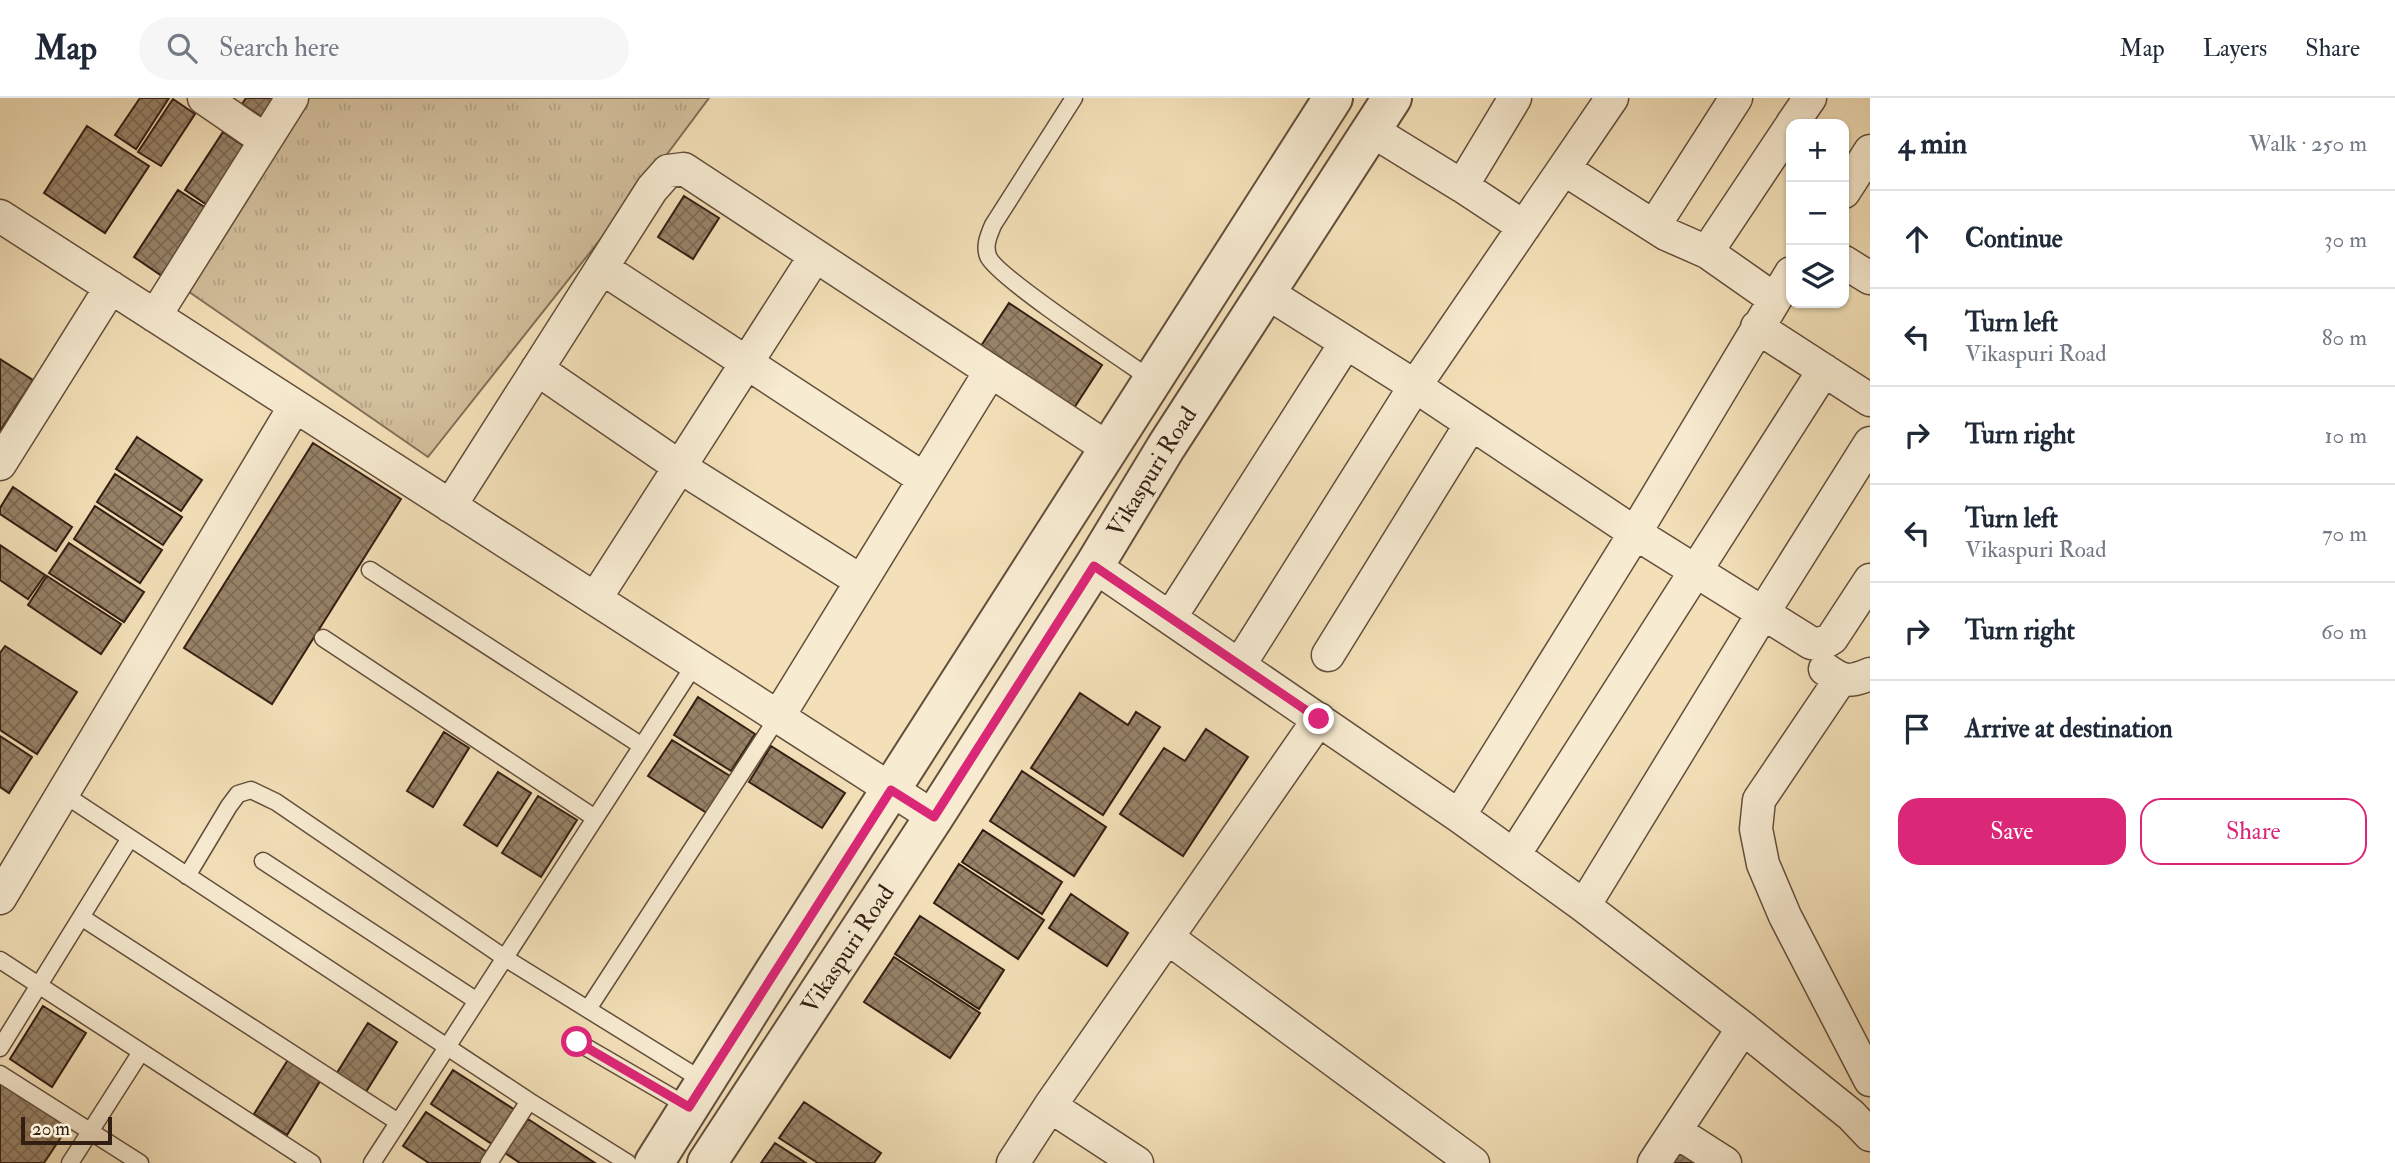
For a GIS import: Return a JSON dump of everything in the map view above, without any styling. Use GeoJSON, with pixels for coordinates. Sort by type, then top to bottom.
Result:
{"type":"FeatureCollection","features":[{"type":"Feature","properties":{"kind":"street"},"geometry":{"type":"LineString","coordinates":[[204,98],[265,140]]}},
{"type":"Feature","properties":{"kind":"street"},"geometry":{"type":"LineString","coordinates":[[155,316],[292,98]]}},
{"type":"Feature","properties":{"kind":"street","name":"Vikaspuri Road"},"geometry":{"type":"LineString","coordinates":[[654,1163],[1333,98]]}},
{"type":"Feature","properties":{"kind":"street"},"geometry":{"type":"LineString","coordinates":[[1462,186],[1514,98]]}},
{"type":"Feature","properties":{"kind":"street"},"geometry":{"type":"LineString","coordinates":[[1240,664],[1415,386],[1612,98]]}},
{"type":"Feature","properties":{"kind":"street"},"geometry":{"type":"LineString","coordinates":[[1654,226],[1735,98]]}},
{"type":"Feature","properties":{"kind":"street"},"geometry":{"type":"LineString","coordinates":[[1796,119],[1810,98]]}},
{"type":"Feature","properties":{"kind":"street"},"geometry":{"type":"LineString","coordinates":[[1384,107],[1462,186],[1524,227]]}},
{"type":"Feature","properties":{"kind":"street","name":"Vikaspuri Road"},"geometry":{"type":"LineString","coordinates":[[707,1163],[934,817],[1094,566],[1166,447],[1384,107]]}},
{"type":"Feature","properties":{"kind":"street"},"geometry":{"type":"LineString","coordinates":[[1707,253],[1786,134]]}},
{"type":"Feature","properties":{"kind":"street"},"geometry":{"type":"LineString","coordinates":[[1849,184],[1870,151]]}},
{"type":"Feature","properties":{"kind":"street"},"geometry":{"type":"LineString","coordinates":[[450,506],[652,189],[668,171],[684,169],[1109,449]]}},
{"type":"Feature","properties":{"kind":"street"},"geometry":{"type":"LineString","coordinates":[[1564,169],[1654,226],[1707,253],[1774,299]]}},
{"type":"Feature","properties":{"kind":"street"},"geometry":{"type":"LineString","coordinates":[[0,216],[934,817]]}},
{"type":"Feature","properties":{"kind":"street"},"geometry":{"type":"LineString","coordinates":[[595,599],[815,256]]}},
{"type":"Feature","properties":{"kind":"street"},"geometry":{"type":"LineString","coordinates":[[1849,265],[1870,278]]}},
{"type":"Feature","properties":{"kind":"street"},"geometry":{"type":"LineString","coordinates":[[602,268],[924,479]]}},
{"type":"Feature","properties":{"kind":"street"},"geometry":{"type":"LineString","coordinates":[[1459,816],[1635,533],[1786,281]]}},
{"type":"Feature","properties":{"kind":"street"},"geometry":{"type":"LineString","coordinates":[[2,457],[111,288]]}},
{"type":"Feature","properties":{"kind":"street"},"geometry":{"type":"LineString","coordinates":[[1266,292],[1415,386],[1635,533],[1811,643],[1822,644],[1832,638],[1870,580]]}},
{"type":"Feature","properties":{"kind":"street"},"geometry":{"type":"LineString","coordinates":[[1757,327],[1870,400]]}},
{"type":"Feature","properties":{"kind":"street"},"geometry":{"type":"LineString","coordinates":[[1170,618],[1345,344]]}},
{"type":"Feature","properties":{"kind":"street"},"geometry":{"type":"LineString","coordinates":[[537,369],[680,467],[861,581]]}},
{"type":"Feature","properties":{"kind":"street"},"geometry":{"type":"LineString","coordinates":[[1514,855],[1824,370]]}},
{"type":"Feature","properties":{"kind":"street"},"geometry":{"type":"LineString","coordinates":[[778,717],[990,372]]}},
{"type":"Feature","properties":{"kind":"street"},"geometry":{"type":"LineString","coordinates":[[0,898],[295,406]]}},
{"type":"Feature","properties":{"kind":"street"},"geometry":{"type":"LineString","coordinates":[[1328,655],[1471,424]]}},
{"type":"Feature","properties":{"kind":"street"},"geometry":{"type":"LineString","coordinates":[[1584,905],[1870,443]]}},
{"type":"Feature","properties":{"kind":"street"},"geometry":{"type":"LineString","coordinates":[[1094,566],[1240,664],[1584,905],[1743,1028],[1851,1115],[1870,1135]]}},
{"type":"Feature","properties":{"kind":"street"},"geometry":{"type":"LineString","coordinates":[[1811,643],[1823,667],[1855,677],[1759,800],[1756,829],[1763,864],[1786,916],[1870,1080]]}},
{"type":"Feature","properties":{"kind":"street"},"geometry":{"type":"LineString","coordinates":[[1013,1163],[1319,719]]}},
{"type":"Feature","properties":{"kind":"street"},"geometry":{"type":"LineString","coordinates":[[1168,938],[1474,1163]]}},
{"type":"Feature","properties":{"kind":"street"},"geometry":{"type":"LineString","coordinates":[[1654,1163],[1743,1028]]}},
{"type":"Feature","properties":{"kind":"street"},"geometry":{"type":"LineString","coordinates":[[1050,1106],[1137,1163]]}},
{"type":"Feature","properties":{"kind":"street"},"geometry":{"type":"LineString","coordinates":[[1675,1131],[1725,1163]]}},
{"type":"Feature","properties":{"kind":"lane"},"geometry":{"type":"LineString","coordinates":[[1074,98],[993,225],[986,244],[988,258],[1015,283],[1154,381]]}},
{"type":"Feature","properties":{"kind":"lane"},"geometry":{"type":"LineString","coordinates":[[370,570],[642,746]]}},
{"type":"Feature","properties":{"kind":"lane"},"geometry":{"type":"LineString","coordinates":[[323,638],[596,818]]}},
{"type":"Feature","properties":{"kind":"lane"},"geometry":{"type":"LineString","coordinates":[[372,1163],[695,664]]}},
{"type":"Feature","properties":{"kind":"lane"},"geometry":{"type":"LineString","coordinates":[[588,1009],[778,717]]}},
{"type":"Feature","properties":{"kind":"lane"},"geometry":{"type":"LineString","coordinates":[[187,876],[238,794],[251,790],[276,802],[505,958],[588,1009],[697,1095]]}},
{"type":"Feature","properties":{"kind":"lane"},"geometry":{"type":"LineString","coordinates":[[62,793],[529,1101],[628,1163]]}},
{"type":"Feature","properties":{"kind":"lane"},"geometry":{"type":"LineString","coordinates":[[0,1048],[130,838]]}},
{"type":"Feature","properties":{"kind":"lane"},"geometry":{"type":"LineString","coordinates":[[263,861],[477,1001]]}},
{"type":"Feature","properties":{"kind":"lane"},"geometry":{"type":"LineString","coordinates":[[80,917],[398,1122]]}},
{"type":"Feature","properties":{"kind":"lane"},"geometry":{"type":"LineString","coordinates":[[0,960],[312,1163]]}},
{"type":"Feature","properties":{"kind":"lane"},"geometry":{"type":"LineString","coordinates":[[577,1042],[697,1095]]}},
{"type":"Feature","properties":{"kind":"lane"},"geometry":{"type":"LineString","coordinates":[[70,1163],[141,1052]]}},
{"type":"Feature","properties":{"kind":"lane"},"geometry":{"type":"LineString","coordinates":[[0,1074],[141,1163]]}},
{"type":"Feature","properties":{"kind":"lane"},"geometry":{"type":"LineString","coordinates":[[489,1163],[529,1101]]}},
{"type":"Feature","properties":{"kind":"green space"},"geometry":{"type":"Polygon","coordinates":[[[308,98],[709,98],[428,457],[182,287],[308,98]]]}},
{"type":"Feature","properties":{"kind":"building"},"geometry":{"type":"Polygon","coordinates":[[[140,98],[169,98],[136,149],[115,135],[140,98]]]}},
{"type":"Feature","properties":{"kind":"building"},"geometry":{"type":"Polygon","coordinates":[[[246,98],[279,98],[265,119],[242,104],[246,98]]]}},
{"type":"Feature","properties":{"kind":"building"},"geometry":{"type":"Polygon","coordinates":[[[173,99],[195,114],[161,166],[138,152],[173,99]]]}},
{"type":"Feature","properties":{"kind":"building"},"geometry":{"type":"Polygon","coordinates":[[[87,126],[149,166],[105,233],[44,193],[87,126]]]}},
{"type":"Feature","properties":{"kind":"building"},"geometry":{"type":"Polygon","coordinates":[[[223,132],[251,151],[213,209],[185,190],[223,132]]]}},
{"type":"Feature","properties":{"kind":"building"},"geometry":{"type":"Polygon","coordinates":[[[178,190],[206,208],[162,276],[134,257],[178,190]]]}},
{"type":"Feature","properties":{"kind":"building"},"geometry":{"type":"Polygon","coordinates":[[[684,196],[719,218],[693,259],[658,237],[684,196]]]}},
{"type":"Feature","properties":{"kind":"building"},"geometry":{"type":"Polygon","coordinates":[[[1009,303],[1102,365],[1074,408],[981,346],[1009,303]]]}},
{"type":"Feature","properties":{"kind":"building"},"geometry":{"type":"Polygon","coordinates":[[[0,359],[33,380],[0,431],[0,359]]]}},
{"type":"Feature","properties":{"kind":"building"},"geometry":{"type":"Polygon","coordinates":[[[137,437],[202,480],[181,511],[116,469],[137,437]]]}},
{"type":"Feature","properties":{"kind":"building"},"geometry":{"type":"Polygon","coordinates":[[[313,443],[401,499],[272,704],[184,648],[313,443]]]}},
{"type":"Feature","properties":{"kind":"building"},"geometry":{"type":"Polygon","coordinates":[[[115,474],[182,517],[163,545],[97,502],[115,474]]]}},
{"type":"Feature","properties":{"kind":"building"},"geometry":{"type":"Polygon","coordinates":[[[13,487],[72,527],[56,551],[0,514],[0,508],[13,487]]]}},
{"type":"Feature","properties":{"kind":"building"},"geometry":{"type":"Polygon","coordinates":[[[95,506],[162,550],[140,583],[74,539],[95,506]]]}},
{"type":"Feature","properties":{"kind":"building"},"geometry":{"type":"Polygon","coordinates":[[[69,543],[144,592],[124,622],[49,573],[69,543]]]}},
{"type":"Feature","properties":{"kind":"building"},"geometry":{"type":"Polygon","coordinates":[[[0,545],[45,575],[28,599],[0,580],[0,545]]]}},
{"type":"Feature","properties":{"kind":"building"},"geometry":{"type":"Polygon","coordinates":[[[47,576],[121,624],[101,654],[28,605],[47,576]]]}},
{"type":"Feature","properties":{"kind":"building"},"geometry":{"type":"Polygon","coordinates":[[[5,646],[77,692],[37,754],[0,730],[0,653],[5,646]]]}},
{"type":"Feature","properties":{"kind":"building"},"geometry":{"type":"Polygon","coordinates":[[[1080,693],[1128,725],[1136,712],[1160,727],[1103,815],[1031,768],[1080,693]]]}},
{"type":"Feature","properties":{"kind":"building"},"geometry":{"type":"Polygon","coordinates":[[[698,697],[755,734],[731,771],[674,735],[698,697]]]}},
{"type":"Feature","properties":{"kind":"building"},"geometry":{"type":"Polygon","coordinates":[[[1206,729],[1248,757],[1183,856],[1120,814],[1164,748],[1185,761],[1206,729]]]}},
{"type":"Feature","properties":{"kind":"building"},"geometry":{"type":"Polygon","coordinates":[[[444,732],[469,748],[433,807],[407,791],[444,732]]]}},
{"type":"Feature","properties":{"kind":"building"},"geometry":{"type":"Polygon","coordinates":[[[0,736],[32,757],[9,793],[0,787],[0,736]]]}},
{"type":"Feature","properties":{"kind":"building"},"geometry":{"type":"Polygon","coordinates":[[[672,740],[730,776],[707,813],[648,776],[672,740]]]}},
{"type":"Feature","properties":{"kind":"building"},"geometry":{"type":"Polygon","coordinates":[[[771,746],[845,793],[822,828],[749,782],[771,746]]]}},
{"type":"Feature","properties":{"kind":"building"},"geometry":{"type":"Polygon","coordinates":[[[1022,771],[1106,827],[1074,876],[990,821],[1022,771]]]}},
{"type":"Feature","properties":{"kind":"building"},"geometry":{"type":"Polygon","coordinates":[[[498,772],[531,793],[497,846],[464,825],[498,772]]]}},
{"type":"Feature","properties":{"kind":"building"},"geometry":{"type":"Polygon","coordinates":[[[538,796],[577,820],[541,877],[502,853],[538,796]]]}},
{"type":"Feature","properties":{"kind":"building"},"geometry":{"type":"Polygon","coordinates":[[[983,830],[1062,882],[1042,914],[962,862],[983,830]]]}},
{"type":"Feature","properties":{"kind":"building"},"geometry":{"type":"Polygon","coordinates":[[[959,864],[1044,920],[1018,959],[934,903],[959,864]]]}},
{"type":"Feature","properties":{"kind":"building"},"geometry":{"type":"Polygon","coordinates":[[[1071,894],[1128,933],[1107,966],[1049,928],[1071,894]]]}},
{"type":"Feature","properties":{"kind":"building"},"geometry":{"type":"Polygon","coordinates":[[[920,916],[1004,970],[979,1009],[895,954],[920,916]]]}},
{"type":"Feature","properties":{"kind":"building"},"geometry":{"type":"Polygon","coordinates":[[[894,957],[980,1013],[950,1058],[864,1002],[894,957]]]}},
{"type":"Feature","properties":{"kind":"building"},"geometry":{"type":"Polygon","coordinates":[[[43,1006],[86,1033],[52,1087],[10,1059],[43,1006]]]}},
{"type":"Feature","properties":{"kind":"building"},"geometry":{"type":"Polygon","coordinates":[[[368,1023],[397,1042],[364,1095],[335,1076],[368,1023]]]}},
{"type":"Feature","properties":{"kind":"building"},"geometry":{"type":"Polygon","coordinates":[[[289,1058],[322,1078],[287,1135],[254,1114],[289,1058]]]}},
{"type":"Feature","properties":{"kind":"building"},"geometry":{"type":"Polygon","coordinates":[[[453,1070],[515,1110],[492,1144],[431,1104],[453,1070]]]}},
{"type":"Feature","properties":{"kind":"building"},"geometry":{"type":"Polygon","coordinates":[[[0,1080],[71,1122],[44,1163],[0,1163],[0,1080]]]}},
{"type":"Feature","properties":{"kind":"building"},"geometry":{"type":"Polygon","coordinates":[[[804,1102],[881,1153],[874,1163],[818,1163],[779,1138],[804,1102]]]}},
{"type":"Feature","properties":{"kind":"building"},"geometry":{"type":"Polygon","coordinates":[[[426,1112],[493,1156],[488,1163],[429,1163],[403,1146],[426,1112]]]}},
{"type":"Feature","properties":{"kind":"building"},"geometry":{"type":"Polygon","coordinates":[[[528,1119],[595,1163],[520,1163],[505,1153],[528,1119]]]}},
{"type":"Feature","properties":{"kind":"building"},"geometry":{"type":"Polygon","coordinates":[[[1671,1142],[1706,1163],[1658,1163],[1671,1142]]]}},
{"type":"Feature","properties":{"kind":"building"},"geometry":{"type":"Polygon","coordinates":[[[775,1143],[806,1163],[761,1163],[775,1143]]]}},
{"type":"Feature","properties":{"kind":"route"},"geometry":{"type":"LineString","coordinates":[[577,1042],[689,1107],[891,790],[934,817],[1094,566],[1319,719]]}}]}
